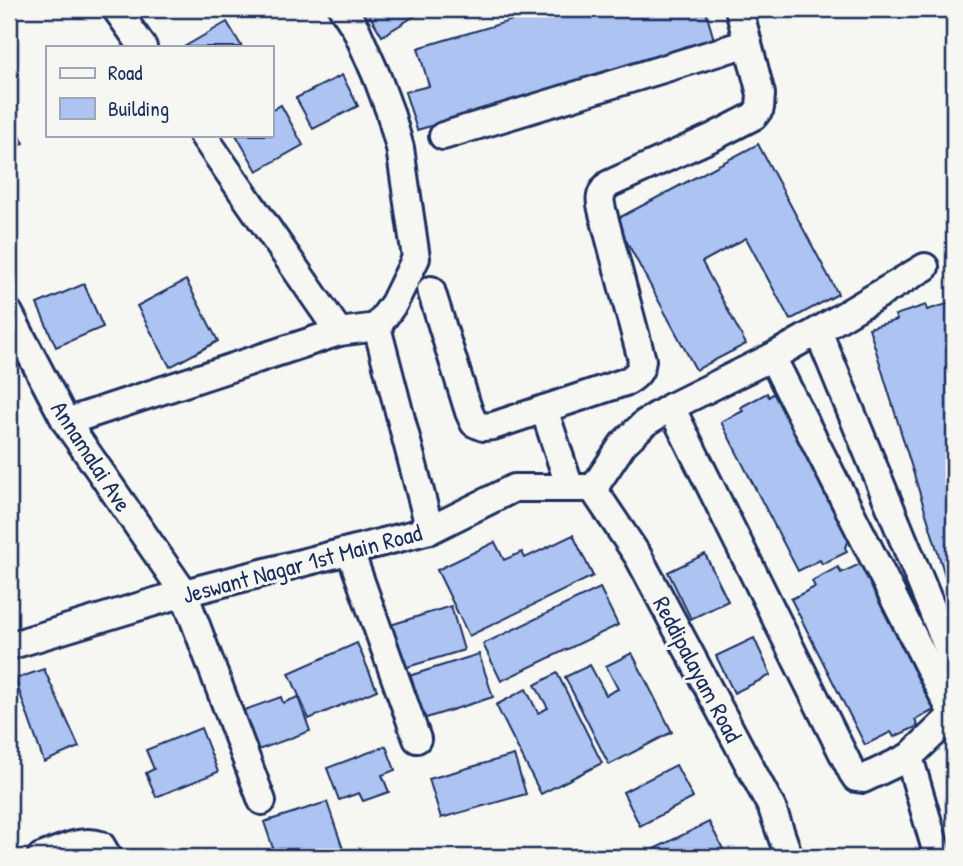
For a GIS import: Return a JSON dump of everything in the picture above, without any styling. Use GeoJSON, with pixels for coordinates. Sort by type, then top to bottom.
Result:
{"type":"FeatureCollection","features":[{"type":"Feature","properties":{"kind":"street"},"geometry":{"type":"LineString","coordinates":[[116,9],[142,46]]}},
{"type":"Feature","properties":{"kind":"street"},"geometry":{"type":"LineString","coordinates":[[66,422],[339,332],[377,327],[394,303],[416,258],[400,148],[377,77],[356,29],[343,9]]}},
{"type":"Feature","properties":{"kind":"street"},"geometry":{"type":"LineString","coordinates":[[431,290],[474,423],[483,427],[493,426],[628,381],[641,369],[642,360],[600,196],[609,184],[713,137],[754,116],[760,108],[761,94],[739,9]]}},
{"type":"Feature","properties":{"kind":"street"},"geometry":{"type":"LineString","coordinates":[[443,136],[748,43]]}},
{"type":"Feature","properties":{"kind":"street"},"geometry":{"type":"LineString","coordinates":[[204,136],[339,332]]}},
{"type":"Feature","properties":{"kind":"street"},"geometry":{"type":"LineString","coordinates":[[582,488],[645,423],[671,407],[772,357],[925,267]]}},
{"type":"Feature","properties":{"kind":"street","name":"Annamalai Ave"},"geometry":{"type":"LineString","coordinates":[[9,313],[66,422],[184,593],[262,801]]}},
{"type":"Feature","properties":{"kind":"street"},"geometry":{"type":"LineString","coordinates":[[377,327],[430,530]]}},
{"type":"Feature","properties":{"kind":"street"},"geometry":{"type":"LineString","coordinates":[[818,331],[954,663]]}},
{"type":"Feature","properties":{"kind":"street"},"geometry":{"type":"LineString","coordinates":[[671,407],[856,778],[863,779],[909,757],[954,715],[772,357]]}},
{"type":"Feature","properties":{"kind":"street","name":"Reddipalayam Road"},"geometry":{"type":"LineString","coordinates":[[544,409],[582,488],[638,556],[772,808],[789,857]]}},
{"type":"Feature","properties":{"kind":"street","name":"Jeswant Nagar 1st Main Road"},"geometry":{"type":"LineString","coordinates":[[9,646],[184,593],[430,530],[514,488],[582,488]]}},
{"type":"Feature","properties":{"kind":"street"},"geometry":{"type":"LineString","coordinates":[[350,551],[417,739]]}},
{"type":"Feature","properties":{"kind":"street"},"geometry":{"type":"LineString","coordinates":[[909,757],[938,857]]}},
{"type":"Feature","properties":{"kind":"street"},"geometry":{"type":"LineString","coordinates":[[41,857],[83,842],[92,842],[101,845],[108,857]]}},
{"type":"Feature","properties":{"kind":"building"},"geometry":{"type":"Polygon","coordinates":[[[351,9],[426,9],[382,36],[370,16],[359,22],[351,9]]]}},
{"type":"Feature","properties":{"kind":"building"},"geometry":{"type":"Polygon","coordinates":[[[550,9],[705,9],[715,43],[417,130],[405,92],[429,86],[418,48],[550,9]]]}},
{"type":"Feature","properties":{"kind":"building"},"geometry":{"type":"Polygon","coordinates":[[[227,22],[241,46],[186,46],[227,22]]]}},
{"type":"Feature","properties":{"kind":"building"},"geometry":{"type":"Polygon","coordinates":[[[342,75],[358,106],[313,129],[296,98],[342,75]]]}},
{"type":"Feature","properties":{"kind":"building"},"geometry":{"type":"Polygon","coordinates":[[[281,105],[303,145],[257,171],[237,136],[273,136],[273,110],[281,105]]]}},
{"type":"Feature","properties":{"kind":"building"},"geometry":{"type":"Polygon","coordinates":[[[9,120],[24,143],[9,152],[9,120]]]}},
{"type":"Feature","properties":{"kind":"building"},"geometry":{"type":"Polygon","coordinates":[[[758,144],[838,294],[790,320],[746,238],[702,262],[746,344],[696,370],[615,220],[758,144]]]}},
{"type":"Feature","properties":{"kind":"building"},"geometry":{"type":"Polygon","coordinates":[[[186,280],[218,341],[170,367],[137,306],[186,280]]]}},
{"type":"Feature","properties":{"kind":"building"},"geometry":{"type":"Polygon","coordinates":[[[84,284],[103,327],[56,347],[37,304],[84,284]]]}},
{"type":"Feature","properties":{"kind":"building"},"geometry":{"type":"Polygon","coordinates":[[[954,302],[954,605],[869,328],[897,320],[895,315],[926,305],[927,310],[954,302]]]}},
{"type":"Feature","properties":{"kind":"building"},"geometry":{"type":"Polygon","coordinates":[[[778,389],[851,538],[845,547],[847,552],[822,564],[820,560],[798,571],[721,422],[743,411],[741,407],[767,393],[769,397],[778,389]]]}},
{"type":"Feature","properties":{"kind":"building"},"geometry":{"type":"Polygon","coordinates":[[[573,535],[593,576],[469,636],[437,570],[495,542],[504,560],[522,552],[525,558],[573,535]]]}},
{"type":"Feature","properties":{"kind":"building"},"geometry":{"type":"Polygon","coordinates":[[[705,554],[728,601],[691,619],[668,572],[705,554]]]}},
{"type":"Feature","properties":{"kind":"building"},"geometry":{"type":"Polygon","coordinates":[[[866,561],[940,707],[915,720],[918,726],[894,737],[891,732],[865,745],[791,599],[815,587],[812,581],[838,567],[841,573],[866,561]]]}},
{"type":"Feature","properties":{"kind":"building"},"geometry":{"type":"Polygon","coordinates":[[[600,588],[618,625],[501,681],[483,644],[600,588]]]}},
{"type":"Feature","properties":{"kind":"building"},"geometry":{"type":"Polygon","coordinates":[[[451,606],[464,650],[394,671],[381,628],[451,606]]]}},
{"type":"Feature","properties":{"kind":"building"},"geometry":{"type":"Polygon","coordinates":[[[754,638],[771,675],[734,693],[716,656],[754,638]]]}},
{"type":"Feature","properties":{"kind":"building"},"geometry":{"type":"Polygon","coordinates":[[[357,643],[377,690],[309,719],[289,673],[357,643]]]}},
{"type":"Feature","properties":{"kind":"building"},"geometry":{"type":"Polygon","coordinates":[[[632,653],[672,732],[609,765],[565,677],[590,665],[606,695],[618,689],[606,666],[632,653]]]}},
{"type":"Feature","properties":{"kind":"building"},"geometry":{"type":"Polygon","coordinates":[[[479,654],[493,697],[423,719],[409,676],[479,654]]]}},
{"type":"Feature","properties":{"kind":"building"},"geometry":{"type":"Polygon","coordinates":[[[44,669],[79,747],[44,762],[15,679],[44,669]]]}},
{"type":"Feature","properties":{"kind":"building"},"geometry":{"type":"Polygon","coordinates":[[[557,673],[602,763],[541,794],[496,705],[526,689],[538,713],[548,708],[535,685],[557,673]]]}},
{"type":"Feature","properties":{"kind":"building"},"geometry":{"type":"Polygon","coordinates":[[[281,697],[283,703],[298,697],[310,731],[250,753],[236,713],[281,697]]]}},
{"type":"Feature","properties":{"kind":"building"},"geometry":{"type":"Polygon","coordinates":[[[201,728],[218,772],[156,797],[146,773],[154,769],[146,750],[201,728]]]}},
{"type":"Feature","properties":{"kind":"building"},"geometry":{"type":"Polygon","coordinates":[[[386,746],[395,770],[382,775],[389,792],[363,801],[359,793],[339,800],[327,768],[386,746]]]}},
{"type":"Feature","properties":{"kind":"building"},"geometry":{"type":"Polygon","coordinates":[[[514,755],[526,794],[441,818],[429,779],[514,755]]]}},
{"type":"Feature","properties":{"kind":"building"},"geometry":{"type":"Polygon","coordinates":[[[676,765],[693,798],[640,826],[623,792],[676,765]]]}},
{"type":"Feature","properties":{"kind":"building"},"geometry":{"type":"Polygon","coordinates":[[[327,802],[345,855],[276,857],[264,822],[327,802]]]}},
{"type":"Feature","properties":{"kind":"building"},"geometry":{"type":"Polygon","coordinates":[[[709,822],[723,849],[706,857],[658,857],[654,849],[709,822]]]}}]}
